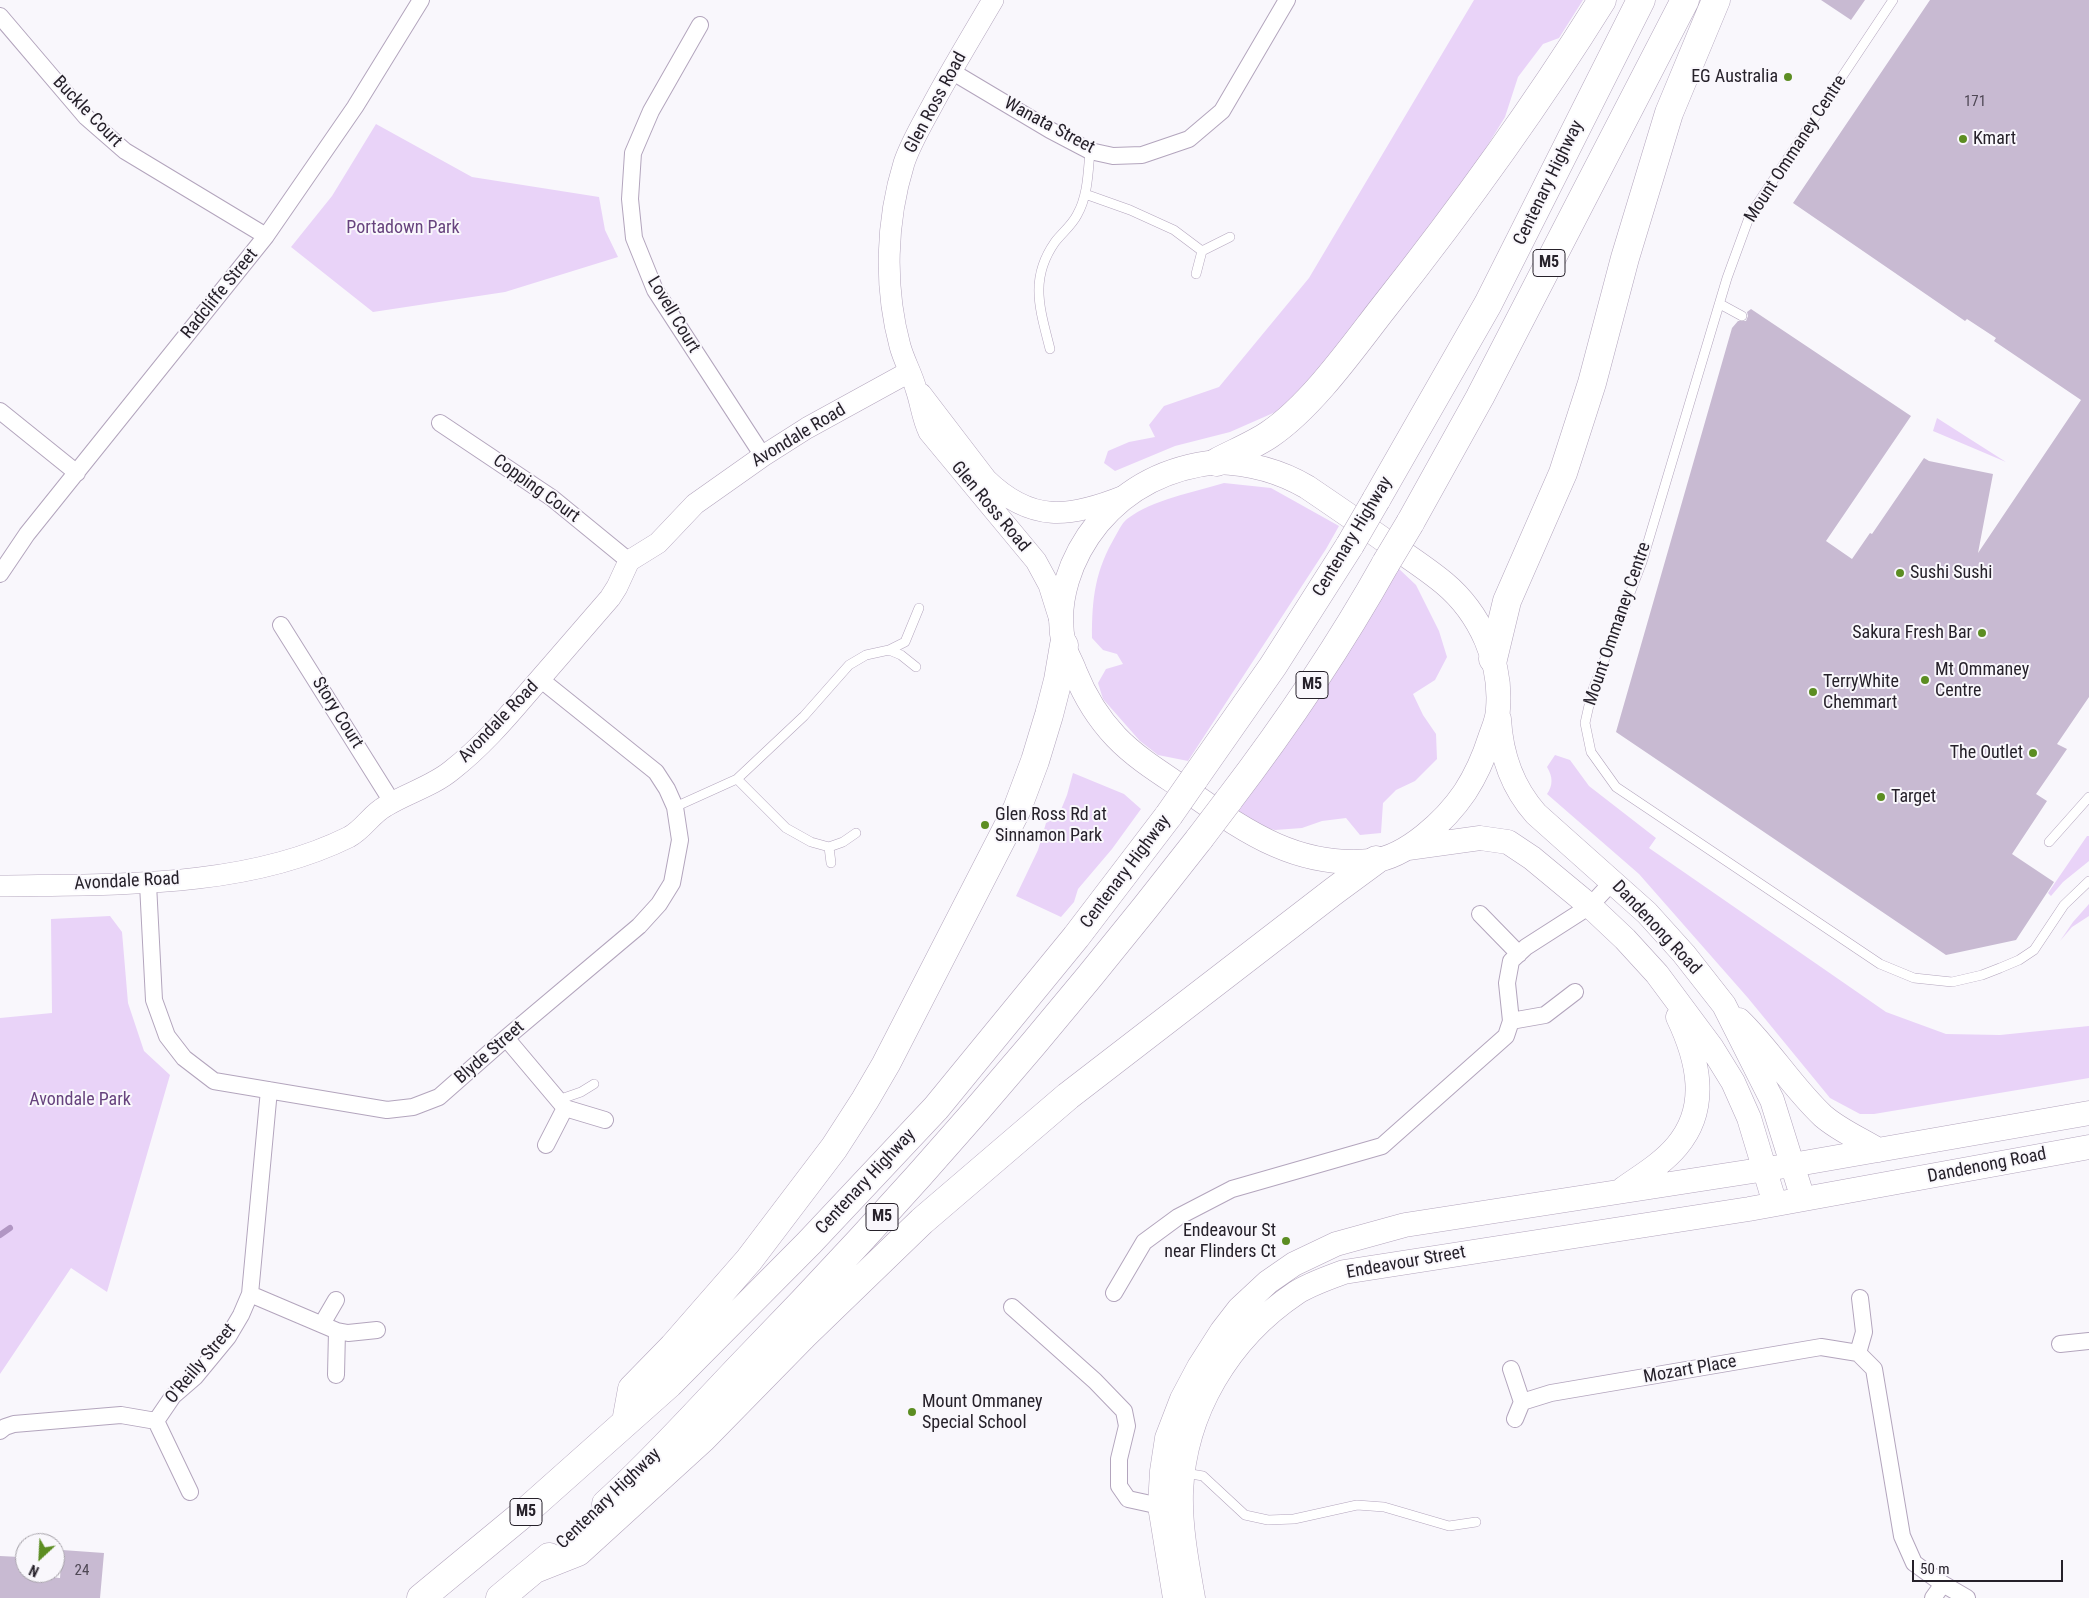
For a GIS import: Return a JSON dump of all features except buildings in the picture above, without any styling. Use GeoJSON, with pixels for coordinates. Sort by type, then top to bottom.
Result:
{"type":"FeatureCollection","features":[{"type":"Feature","properties":{"kind":"highway"},"geometry":{"type":"LineString","coordinates":[[1216,462],[1270,434],[1293,416],[1338,365],[1461,208],[1539,97],[1602,0]]}},
{"type":"Feature","properties":{"kind":"highway","name":"Centenary Highway"},"geometry":{"type":"LineString","coordinates":[[421,1598],[524,1513],[669,1384],[809,1243],[936,1108],[1076,937],[1169,815],[1274,666],[1350,545],[1488,304],[1641,0]]}},
{"type":"Feature","properties":{"kind":"highway","name":"Centenary Highway"},"geometry":{"type":"LineString","coordinates":[[500,1598],[612,1499],[811,1294],[903,1194],[1060,1014],[1200,838],[1272,743],[1352,624],[1410,523],[1480,397],[1685,0]]}},
{"type":"Feature","properties":{"kind":"highway"},"geometry":{"type":"LineString","coordinates":[[1493,660],[1507,602],[1563,473],[1592,383],[1625,258],[1669,113],[1716,0]]}},
{"type":"Feature","properties":{"kind":"highway"},"geometry":{"type":"LineString","coordinates":[[626,1422],[632,1389],[673,1347],[749,1260],[834,1148],[878,1078],[1017,809],[1035,761],[1049,715],[1058,680],[1063,636]]}},
{"type":"Feature","properties":{"kind":"highway"},"geometry":{"type":"LineString","coordinates":[[535,1569],[578,1552],[702,1439],[818,1321],[922,1221],[1068,1096],[1376,860]]}},
{"type":"Feature","properties":{"kind":"main road"},"geometry":{"type":"LineString","coordinates":[[1216,462],[1251,464],[1284,474],[1307,487],[1426,569],[1446,585],[1476,620],[1488,642],[1497,675],[1498,712],[1486,750],[1470,784],[1452,808],[1408,848],[1376,860],[1339,861],[1304,856],[1270,843],[1236,825],[1141,758],[1118,739],[1100,720],[1087,698],[1063,636],[1063,602],[1068,575],[1086,538],[1124,496],[1166,473],[1201,464],[1216,462]]}},
{"type":"Feature","properties":{"kind":"main road","name":"Dandenong Road"},"geometry":{"type":"LineString","coordinates":[[1498,712],[1506,764],[1525,801],[1536,814],[1647,913],[1684,954],[1724,1005],[1772,1100],[1803,1199],[2089,1147]]}},
{"type":"Feature","properties":{"kind":"main road","name":"Dandenong Road"},"geometry":{"type":"LineString","coordinates":[[1408,848],[1480,838],[1508,842],[1532,858],[1590,906],[1625,939],[1659,977],[1712,1048],[1733,1082],[1749,1118],[1761,1170],[1774,1204]]}},
{"type":"Feature","properties":{"kind":"main road"},"geometry":{"type":"LineString","coordinates":[[1618,1193],[1660,1162],[1677,1146],[1695,1112],[1699,1090],[1696,1065],[1685,1032],[1659,977]]}},
{"type":"Feature","properties":{"kind":"main road"},"geometry":{"type":"LineString","coordinates":[[1724,1005],[1759,1039],[1822,1115],[1835,1126],[1878,1150]]}},
{"type":"Feature","properties":{"kind":"main road","name":"Dandenong Road"},"geometry":{"type":"LineString","coordinates":[[1761,1170],[2089,1113]]}},
{"type":"Feature","properties":{"kind":"main road","name":"Endeavour Street"},"geometry":{"type":"LineString","coordinates":[[1175,1598],[1160,1506],[1167,1438],[1182,1399],[1199,1366],[1239,1308],[1268,1282],[1288,1268],[1336,1244],[1405,1225],[1761,1170]]}},
{"type":"Feature","properties":{"kind":"main road","name":"Endeavour Street"},"geometry":{"type":"LineString","coordinates":[[1194,1598],[1182,1518],[1182,1472],[1188,1438],[1200,1405],[1235,1349],[1272,1310],[1298,1292],[1344,1272],[1803,1199]]}},
{"type":"Feature","properties":{"kind":"street","name":"Radcliffe Street"},"geometry":{"type":"LineString","coordinates":[[0,574],[27,534],[266,236],[354,107],[421,0]]}},
{"type":"Feature","properties":{"kind":"street","name":"Glen Ross Road"},"geometry":{"type":"LineString","coordinates":[[993,0],[920,127],[904,162],[896,196],[891,235],[889,267],[894,316],[900,346],[926,426],[936,443],[1044,572],[1050,585],[1063,636]]}},
{"type":"Feature","properties":{"kind":"street","name":"Wanata Street"},"geometry":{"type":"LineString","coordinates":[[951,71],[1090,151],[1113,156],[1142,155],[1189,139],[1222,111],[1288,0]]}},
{"type":"Feature","properties":{"kind":"street","name":"Buckle Court"},"geometry":{"type":"LineString","coordinates":[[0,16],[86,117],[124,151],[266,236]]}},
{"type":"Feature","properties":{"kind":"street","name":"Lovell Court"},"geometry":{"type":"LineString","coordinates":[[700,25],[651,111],[633,153],[630,199],[634,238],[655,290],[763,456]]}},
{"type":"Feature","properties":{"kind":"street","name":"Glen Ross Road"},"geometry":{"type":"LineString","coordinates":[[912,380],[986,478],[1012,500],[1040,511],[1071,512],[1095,508],[1124,496]]}},
{"type":"Feature","properties":{"kind":"street","name":"Avondale Road"},"geometry":{"type":"LineString","coordinates":[[0,886],[148,884],[198,878],[267,865],[305,854],[360,831],[380,810],[392,802],[451,772],[489,737],[610,598],[617,587],[624,567],[629,561],[658,543],[695,504],[763,456],[807,428],[912,380]]}},
{"type":"Feature","properties":{"kind":"street"},"geometry":{"type":"LineString","coordinates":[[0,411],[77,473]]}},
{"type":"Feature","properties":{"kind":"street","name":"Copping Court"},"geometry":{"type":"LineString","coordinates":[[440,423],[552,498],[629,561]]}},
{"type":"Feature","properties":{"kind":"street","name":"Story Court"},"geometry":{"type":"LineString","coordinates":[[281,625],[392,802]]}},
{"type":"Feature","properties":{"kind":"street","name":"Blyde Street"},"geometry":{"type":"LineString","coordinates":[[148,884],[154,1000],[167,1036],[184,1058],[214,1080],[386,1110],[413,1107],[439,1097],[639,926],[659,904],[672,883],[680,840],[675,807],[667,789],[656,772],[540,679]]}},
{"type":"Feature","properties":{"kind":"street"},"geometry":{"type":"LineString","coordinates":[[1114,1293],[1144,1242],[1178,1217],[1232,1189],[1382,1146],[1506,1036],[1511,1021],[1507,982],[1511,960],[1526,947],[1590,906],[1613,881]]}},
{"type":"Feature","properties":{"kind":"street"},"geometry":{"type":"LineString","coordinates":[[1480,914],[1519,954]]}},
{"type":"Feature","properties":{"kind":"street"},"geometry":{"type":"LineString","coordinates":[[1511,1021],[1545,1015],[1575,992]]}},
{"type":"Feature","properties":{"kind":"street"},"geometry":{"type":"LineString","coordinates":[[506,1038],[562,1104],[605,1120]]}},
{"type":"Feature","properties":{"kind":"street","name":"O'Reilly Street"},"geometry":{"type":"LineString","coordinates":[[0,1430],[14,1424],[121,1415],[156,1421],[173,1396],[195,1377],[228,1337],[241,1315],[250,1294],[269,1090]]}},
{"type":"Feature","properties":{"kind":"street"},"geometry":{"type":"LineString","coordinates":[[546,1145],[562,1104]]}},
{"type":"Feature","properties":{"kind":"street"},"geometry":{"type":"LineString","coordinates":[[250,1294],[329,1328],[348,1333],[377,1330]]}},
{"type":"Feature","properties":{"kind":"street"},"geometry":{"type":"LineString","coordinates":[[1860,1298],[1864,1332],[1858,1353],[1874,1369],[1902,1536],[1914,1563],[1966,1598]]}},
{"type":"Feature","properties":{"kind":"street"},"geometry":{"type":"LineString","coordinates":[[336,1300],[329,1328],[336,1375]]}},
{"type":"Feature","properties":{"kind":"street"},"geometry":{"type":"LineString","coordinates":[[1012,1307],[1095,1381],[1124,1411],[1127,1426],[1119,1459],[1119,1486],[1128,1499],[1160,1506]]}},
{"type":"Feature","properties":{"kind":"street"},"geometry":{"type":"LineString","coordinates":[[2060,1344],[2089,1341]]}},
{"type":"Feature","properties":{"kind":"street","name":"Mozart Place"},"geometry":{"type":"LineString","coordinates":[[1522,1402],[1550,1393],[1821,1347],[1858,1353]]}},
{"type":"Feature","properties":{"kind":"street"},"geometry":{"type":"LineString","coordinates":[[1511,1369],[1522,1402],[1515,1419]]}},
{"type":"Feature","properties":{"kind":"street"},"geometry":{"type":"LineString","coordinates":[[156,1421],[190,1492]]}},
{"type":"Feature","properties":{"kind":"street"},"geometry":{"type":"LineString","coordinates":[[1933,1598],[1943,1584]]}},
{"type":"Feature","properties":{"kind":"lane","name":"Mount Ommaney Centre"},"geometry":{"type":"LineString","coordinates":[[1893,0],[1750,215],[1727,278],[1642,562],[1592,692],[1585,723],[1591,752],[1616,787],[1874,960],[1914,978],[1952,982],[1982,975],[2020,960],[2034,950],[2064,905],[2089,881]]}},
{"type":"Feature","properties":{"kind":"lane"},"geometry":{"type":"LineString","coordinates":[[1050,349],[1041,314],[1038,289],[1043,264],[1055,243],[1077,216],[1085,194],[1090,151]]}},
{"type":"Feature","properties":{"kind":"lane"},"geometry":{"type":"LineString","coordinates":[[1085,194],[1130,210],[1174,230],[1202,251]]}},
{"type":"Feature","properties":{"kind":"lane"},"geometry":{"type":"LineString","coordinates":[[1196,274],[1202,251],[1230,237]]}},
{"type":"Feature","properties":{"kind":"lane"},"geometry":{"type":"LineString","coordinates":[[1720,304],[1742,316]]}},
{"type":"Feature","properties":{"kind":"lane"},"geometry":{"type":"LineString","coordinates":[[675,807],[738,779],[804,716],[849,665],[866,655],[888,650],[905,642],[919,608]]}},
{"type":"Feature","properties":{"kind":"lane"},"geometry":{"type":"LineString","coordinates":[[888,650],[901,655],[916,668]]}},
{"type":"Feature","properties":{"kind":"lane"},"geometry":{"type":"LineString","coordinates":[[738,779],[786,828],[811,842],[829,847],[843,842],[856,833]]}},
{"type":"Feature","properties":{"kind":"lane"},"geometry":{"type":"LineString","coordinates":[[2049,842],[2089,797]]}},
{"type":"Feature","properties":{"kind":"lane"},"geometry":{"type":"LineString","coordinates":[[829,847],[831,864]]}},
{"type":"Feature","properties":{"kind":"lane"},"geometry":{"type":"LineString","coordinates":[[562,1104],[594,1084]]}},
{"type":"Feature","properties":{"kind":"lane"},"geometry":{"type":"LineString","coordinates":[[1182,1472],[1203,1476],[1244,1515],[1268,1520],[1294,1519],[1357,1505],[1384,1507],[1449,1526],[1476,1522]]}},
{"type":"Feature","properties":{"kind":"green space"},"geometry":{"type":"Polygon","coordinates":[[[1474,0],[1583,0],[1559,38],[1543,44],[1518,77],[1505,117],[1481,156],[1328,361],[1280,410],[1230,432],[1175,446],[1115,471],[1104,463],[1108,451],[1129,442],[1155,437],[1149,425],[1164,406],[1219,387],[1309,278],[1474,0]]]}},
{"type":"Feature","properties":{"kind":"green space","name":"Portadown Park"},"geometry":{"type":"Polygon","coordinates":[[[376,124],[472,177],[599,197],[605,230],[618,257],[505,292],[373,312],[291,247],[332,196],[376,124]]]}},
{"type":"Feature","properties":{"kind":"green space"},"geometry":{"type":"Polygon","coordinates":[[[1937,418],[2006,462],[1933,431],[1937,418]]]}},
{"type":"Feature","properties":{"kind":"green space"},"geometry":{"type":"Polygon","coordinates":[[[1224,483],[1271,488],[1339,526],[1188,761],[1158,755],[1140,741],[1103,699],[1098,683],[1106,669],[1123,664],[1117,654],[1103,650],[1092,638],[1094,597],[1103,561],[1119,529],[1127,519],[1161,501],[1224,483]]]}},
{"type":"Feature","properties":{"kind":"green space"},"geometry":{"type":"Polygon","coordinates":[[[1397,567],[1416,585],[1439,631],[1447,657],[1435,680],[1413,694],[1423,715],[1436,734],[1437,759],[1415,781],[1396,790],[1383,803],[1381,833],[1360,835],[1346,818],[1322,821],[1302,828],[1275,830],[1253,825],[1236,814],[1378,603],[1397,567]]]}},
{"type":"Feature","properties":{"kind":"green space"},"geometry":{"type":"Polygon","coordinates":[[[1555,755],[1570,760],[1589,786],[1656,838],[1649,848],[1886,1012],[1946,1034],[2000,1035],[2089,1026],[2089,1078],[1874,1114],[1860,1114],[1830,1098],[1748,998],[1639,874],[1547,794],[1552,781],[1547,767],[1555,755]]]}},
{"type":"Feature","properties":{"kind":"green space"},"geometry":{"type":"Polygon","coordinates":[[[1073,773],[1124,794],[1141,809],[1112,849],[1078,889],[1074,902],[1061,917],[1016,896],[1038,850],[1046,823],[1058,817],[1073,773]]]}},
{"type":"Feature","properties":{"kind":"green space"},"geometry":{"type":"Polygon","coordinates":[[[2087,836],[2089,836],[2089,861],[2063,882],[2051,896],[2048,893],[2087,836]]]}},
{"type":"Feature","properties":{"kind":"green space"},"geometry":{"type":"Polygon","coordinates":[[[2089,904],[2089,916],[2072,927],[2060,941],[2073,922],[2089,904]]]}},
{"type":"Feature","properties":{"kind":"green space","name":"Avondale Park"},"geometry":{"type":"Polygon","coordinates":[[[110,916],[122,932],[128,1003],[144,1051],[170,1075],[107,1292],[71,1268],[0,1374],[0,1018],[52,1013],[51,919],[110,916]]]}},
{"type":"Feature","properties":{"kind":"waterway"},"geometry":{"type":"LineString","coordinates":[[0,1235],[10,1228]]}},
{"type":"Feature","properties":{"kind":"place","name":"EG Australia"},"geometry":{"type":"Point","coordinates":[1788,77]}},
{"type":"Feature","properties":{"kind":"place","name":"Kmart"},"geometry":{"type":"Point","coordinates":[1963,139]}},
{"type":"Feature","properties":{"kind":"place","name":"Sushi Sushi"},"geometry":{"type":"Point","coordinates":[1900,573]}},
{"type":"Feature","properties":{"kind":"place","name":"Sakura Fresh Bar"},"geometry":{"type":"Point","coordinates":[1982,633]}},
{"type":"Feature","properties":{"kind":"place","name":"Mt Ommaney Centre"},"geometry":{"type":"Point","coordinates":[1925,680]}},
{"type":"Feature","properties":{"kind":"place","name":"TerryWhite Chemmart"},"geometry":{"type":"Point","coordinates":[1813,692]}},
{"type":"Feature","properties":{"kind":"place","name":"The Outlet"},"geometry":{"type":"Point","coordinates":[2033,753]}},
{"type":"Feature","properties":{"kind":"place","name":"Target"},"geometry":{"type":"Point","coordinates":[1881,797]}},
{"type":"Feature","properties":{"kind":"place","name":"Glen Ross Rd at Sinnamon Park"},"geometry":{"type":"Point","coordinates":[985,825]}},
{"type":"Feature","properties":{"kind":"place","name":"Endeavour St near Flinders Ct"},"geometry":{"type":"Point","coordinates":[1286,1241]}},
{"type":"Feature","properties":{"kind":"place","name":"Mount Ommaney Special School"},"geometry":{"type":"Point","coordinates":[912,1412]}}]}
